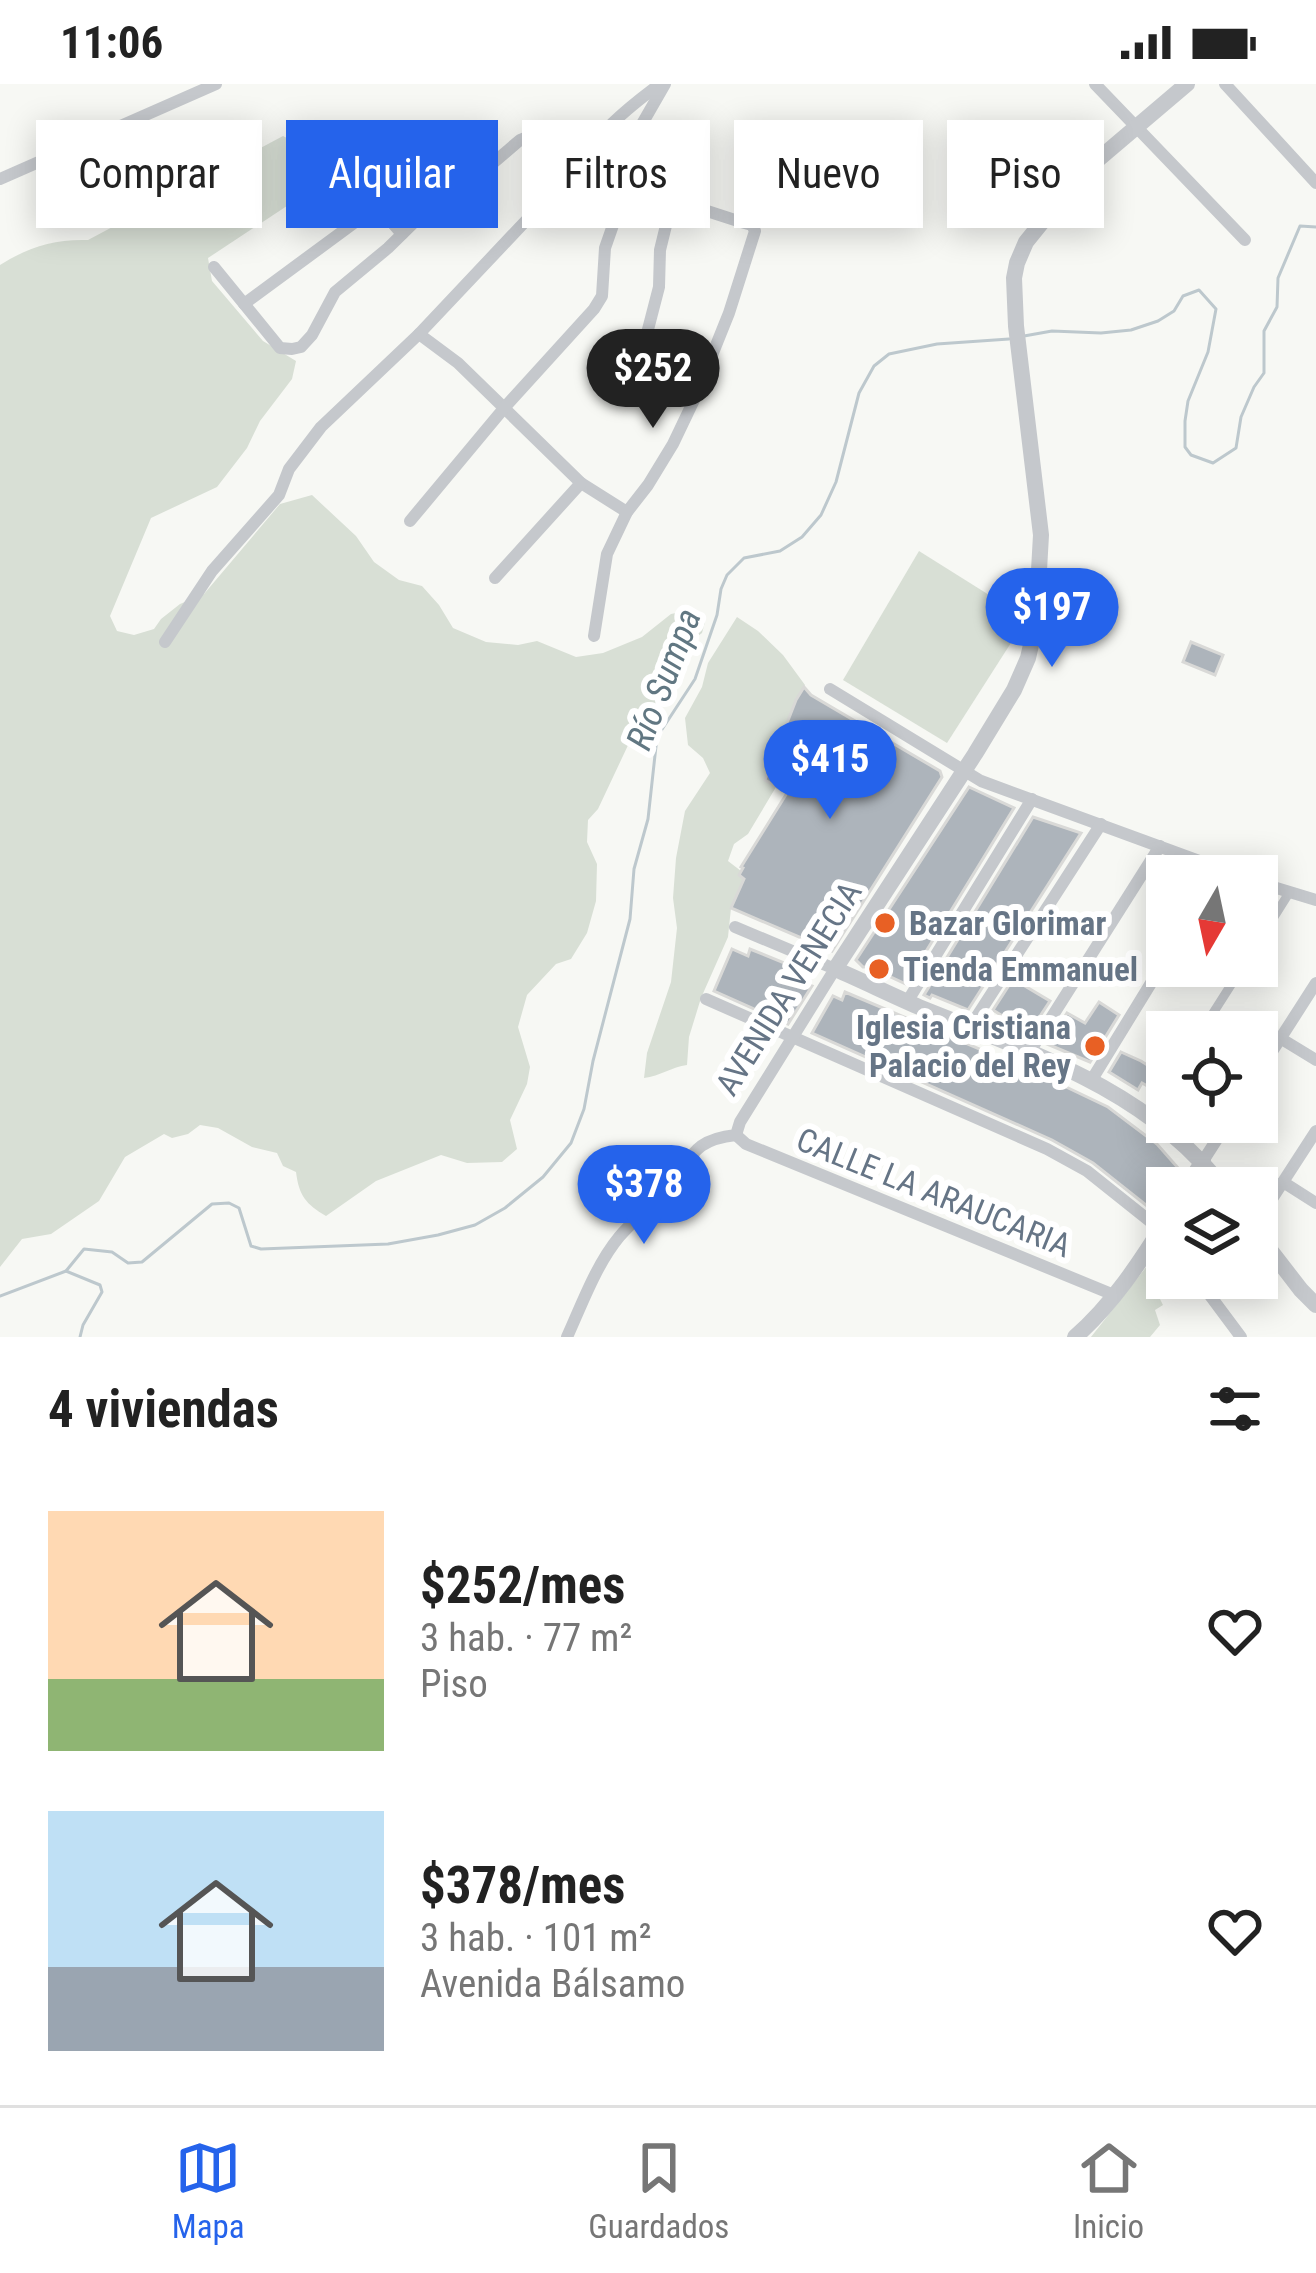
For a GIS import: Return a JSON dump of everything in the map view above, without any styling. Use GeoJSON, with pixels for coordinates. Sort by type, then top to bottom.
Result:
{"type":"FeatureCollection","features":[{"type":"Feature","properties":{"kind":"street"},"geometry":{"type":"LineString","coordinates":[[0,178],[216,84]]}},
{"type":"Feature","properties":{"kind":"street"},"geometry":{"type":"LineString","coordinates":[[643,120],[663,84]]}},
{"type":"Feature","properties":{"kind":"street"},"geometry":{"type":"LineString","coordinates":[[619,120],[663,84]]}},
{"type":"Feature","properties":{"kind":"street"},"geometry":{"type":"LineString","coordinates":[[1095,84],[1245,239]]}},
{"type":"Feature","properties":{"kind":"street","name":"AVENIDA VENECIA"},"geometry":{"type":"LineString","coordinates":[[567,1337],[618,1238],[665,1192],[699,1146],[716,1137],[736,1135],[835,969],[1014,690],[1036,623],[1041,536],[1014,278],[1026,242],[1087,169],[1187,84]]}},
{"type":"Feature","properties":{"kind":"street"},"geometry":{"type":"LineString","coordinates":[[1226,84],[1316,183]]}},
{"type":"Feature","properties":{"kind":"street"},"geometry":{"type":"LineString","coordinates":[[214,267],[280,347],[292,350],[312,335],[335,292],[444,193],[479,175],[522,139]]}},
{"type":"Feature","properties":{"kind":"street"},"geometry":{"type":"LineString","coordinates":[[244,304],[373,208],[403,234]]}},
{"type":"Feature","properties":{"kind":"street"},"geometry":{"type":"LineString","coordinates":[[594,636],[607,554],[694,400],[729,314],[755,231],[752,225],[710,212]]}},
{"type":"Feature","properties":{"kind":"street"},"geometry":{"type":"LineString","coordinates":[[165,642],[212,571],[279,495],[289,469],[321,427],[419,334],[522,226]]}},
{"type":"Feature","properties":{"kind":"street"},"geometry":{"type":"LineString","coordinates":[[410,521],[602,296],[605,248],[612,228]]}},
{"type":"Feature","properties":{"kind":"street"},"geometry":{"type":"LineString","coordinates":[[645,341],[659,287],[665,228]]}},
{"type":"Feature","properties":{"kind":"street"},"geometry":{"type":"LineString","coordinates":[[419,334],[458,363],[581,483],[627,512]]}},
{"type":"Feature","properties":{"kind":"street"},"geometry":{"type":"LineString","coordinates":[[495,578],[581,483]]}},
{"type":"Feature","properties":{"kind":"street"},"geometry":{"type":"LineString","coordinates":[[830,689],[982,781],[1183,855]]}},
{"type":"Feature","properties":{"kind":"street"},"geometry":{"type":"LineString","coordinates":[[907,1002],[1032,800]]}},
{"type":"Feature","properties":{"kind":"street"},"geometry":{"type":"LineString","coordinates":[[970,1027],[1101,824]]}},
{"type":"Feature","properties":{"kind":"street"},"geometry":{"type":"LineString","coordinates":[[1029,1053],[1160,846]]}},
{"type":"Feature","properties":{"kind":"street"},"geometry":{"type":"LineString","coordinates":[[1278,889],[1316,901]]}},
{"type":"Feature","properties":{"kind":"street"},"geometry":{"type":"LineString","coordinates":[[1278,911],[1289,893]]}},
{"type":"Feature","properties":{"kind":"street"},"geometry":{"type":"LineString","coordinates":[[735,927],[1091,1081],[1146,1113]]}},
{"type":"Feature","properties":{"kind":"street"},"geometry":{"type":"LineString","coordinates":[[1278,1041],[1316,983]]}},
{"type":"Feature","properties":{"kind":"street"},"geometry":{"type":"LineString","coordinates":[[1091,1081],[1149,987]]}},
{"type":"Feature","properties":{"kind":"street"},"geometry":{"type":"LineString","coordinates":[[706,999],[1047,1149],[1087,1171],[1146,1215]]}},
{"type":"Feature","properties":{"kind":"street"},"geometry":{"type":"LineString","coordinates":[[1280,1038],[1316,1060]]}},
{"type":"Feature","properties":{"kind":"street"},"geometry":{"type":"LineString","coordinates":[[1278,1190],[1316,1131]]}},
{"type":"Feature","properties":{"kind":"street","name":"CALLE LA ARAUCARIA"},"geometry":{"type":"LineString","coordinates":[[736,1135],[746,1144],[1114,1295]]}},
{"type":"Feature","properties":{"kind":"street"},"geometry":{"type":"LineString","coordinates":[[1182,1143],[1207,1167]]}},
{"type":"Feature","properties":{"kind":"street"},"geometry":{"type":"LineString","coordinates":[[1199,1167],[1215,1143]]}},
{"type":"Feature","properties":{"kind":"street"},"geometry":{"type":"LineString","coordinates":[[1283,1182],[1316,1203]]}},
{"type":"Feature","properties":{"kind":"street"},"geometry":{"type":"LineString","coordinates":[[1075,1337],[1146,1254]]}},
{"type":"Feature","properties":{"kind":"street"},"geometry":{"type":"LineString","coordinates":[[1278,1261],[1316,1304]]}},
{"type":"Feature","properties":{"kind":"street"},"geometry":{"type":"LineString","coordinates":[[1212,1299],[1241,1337]]}},
{"type":"Feature","properties":{"kind":"shaded area"},"geometry":{"type":"Polygon","coordinates":[[[286,138],[286,207],[262,222],[262,147],[286,138]]]}},
{"type":"Feature","properties":{"kind":"shaded area"},"geometry":{"type":"Polygon","coordinates":[[[110,228],[253,228],[208,258],[212,281],[263,341],[296,361],[292,379],[217,487],[151,518],[110,616],[117,631],[134,635],[154,629],[180,604],[204,594],[280,504],[312,495],[356,536],[374,562],[399,580],[422,586],[453,628],[486,642],[518,645],[537,641],[576,657],[603,653],[642,637],[671,614],[699,613],[705,622],[702,633],[677,651],[667,691],[638,724],[598,809],[588,820],[587,842],[597,864],[596,901],[587,933],[571,959],[556,964],[527,995],[518,1027],[530,1067],[510,1120],[517,1149],[502,1162],[467,1163],[441,1155],[376,1181],[326,1216],[305,1198],[296,1172],[283,1166],[277,1153],[200,1125],[172,1138],[164,1134],[125,1157],[99,1201],[51,1234],[22,1239],[0,1267],[0,265],[42,245],[88,240],[110,228]]]}},
{"type":"Feature","properties":{"kind":"shaded area"},"geometry":{"type":"Polygon","coordinates":[[[919,551],[1013,610],[1017,622],[1016,635],[947,743],[843,680],[919,551]]]}},
{"type":"Feature","properties":{"kind":"shaded area"},"geometry":{"type":"Polygon","coordinates":[[[737,617],[783,655],[805,685],[777,741],[765,779],[776,787],[748,834],[734,844],[728,861],[744,879],[731,908],[728,937],[689,1037],[687,1065],[644,1078],[647,1053],[671,982],[677,928],[676,858],[685,811],[710,773],[703,758],[688,745],[685,718],[702,687],[708,663],[737,617]]]}},
{"type":"Feature","properties":{"kind":"shaded area"},"geometry":{"type":"Polygon","coordinates":[[[1146,1267],[1146,1299],[1160,1299],[1163,1305],[1155,1310],[1160,1325],[1150,1337],[1091,1337],[1146,1267]]]}},
{"type":"Feature","properties":{"kind":"building"},"geometry":{"type":"Polygon","coordinates":[[[1191,642],[1223,655],[1215,675],[1183,662],[1191,642]]]}},
{"type":"Feature","properties":{"kind":"building"},"geometry":{"type":"Polygon","coordinates":[[[804,687],[940,771],[942,777],[832,951],[731,908],[744,879],[739,875],[741,867],[787,793],[765,780],[804,687]]]}},
{"type":"Feature","properties":{"kind":"building"},"geometry":{"type":"Polygon","coordinates":[[[969,787],[1014,808],[906,984],[863,967],[856,960],[969,787]]]}},
{"type":"Feature","properties":{"kind":"building"},"geometry":{"type":"Polygon","coordinates":[[[1033,817],[1081,833],[968,1010],[924,995],[1033,817]]]}},
{"type":"Feature","properties":{"kind":"building"},"geometry":{"type":"Polygon","coordinates":[[[732,949],[748,956],[750,949],[787,964],[799,973],[796,979],[812,986],[788,1024],[714,991],[732,949]]]}},
{"type":"Feature","properties":{"kind":"building"},"geometry":{"type":"Polygon","coordinates":[[[1013,979],[1050,1001],[1027,1036],[1000,1023],[1004,1017],[993,1010],[1013,979]]]}},
{"type":"Feature","properties":{"kind":"building"},"geometry":{"type":"Polygon","coordinates":[[[845,992],[1108,1107],[1146,1136],[1146,1143],[1157,1144],[1177,1167],[1146,1167],[1146,1205],[1093,1163],[1052,1140],[812,1033],[833,996],[842,1000],[845,992]]]}},
{"type":"Feature","properties":{"kind":"building"},"geometry":{"type":"Polygon","coordinates":[[[1099,1002],[1119,1015],[1090,1062],[1047,1044],[1067,1013],[1085,1023],[1099,1002]]]}},
{"type":"Feature","properties":{"kind":"building"},"geometry":{"type":"Polygon","coordinates":[[[1121,1052],[1146,1064],[1146,1085],[1142,1083],[1138,1090],[1109,1072],[1121,1052]]]}},
{"type":"Feature","properties":{"kind":"waterway","name":"Río Sumpa"},"geometry":{"type":"LineString","coordinates":[[1024,336],[1131,330],[1158,321],[1174,311],[1183,296],[1199,290],[1216,309],[1208,352],[1188,401],[1185,447],[1191,455],[1213,463],[1236,448],[1241,417],[1264,373],[1264,331],[1277,307],[1278,278],[1300,226],[1316,227]]}},
{"type":"Feature","properties":{"kind":"waterway","name":"Río Sumpa"},"geometry":{"type":"LineString","coordinates":[[0,1296],[66,1271],[84,1249],[112,1252],[128,1263],[142,1262],[212,1204],[239,1208],[251,1246],[261,1249],[388,1244],[475,1225],[543,1177],[571,1143],[584,1109],[630,919],[657,737],[695,679],[727,575],[744,558],[780,551],[802,537],[821,515],[836,482],[859,393],[874,366],[889,354],[937,344],[1009,339]]}},
{"type":"Feature","properties":{"kind":"waterway"},"geometry":{"type":"LineString","coordinates":[[66,1271],[100,1285],[102,1292],[80,1337]]}},
{"type":"Feature","properties":{"kind":"place","name":"Bazar Glorimar"},"geometry":{"type":"Point","coordinates":[885,923]}},
{"type":"Feature","properties":{"kind":"place","name":"Tienda Emmanuel"},"geometry":{"type":"Point","coordinates":[879,969]}},
{"type":"Feature","properties":{"kind":"place","name":"Iglesia Cristiana Palacio del Rey"},"geometry":{"type":"Point","coordinates":[1095,1046]}}]}
